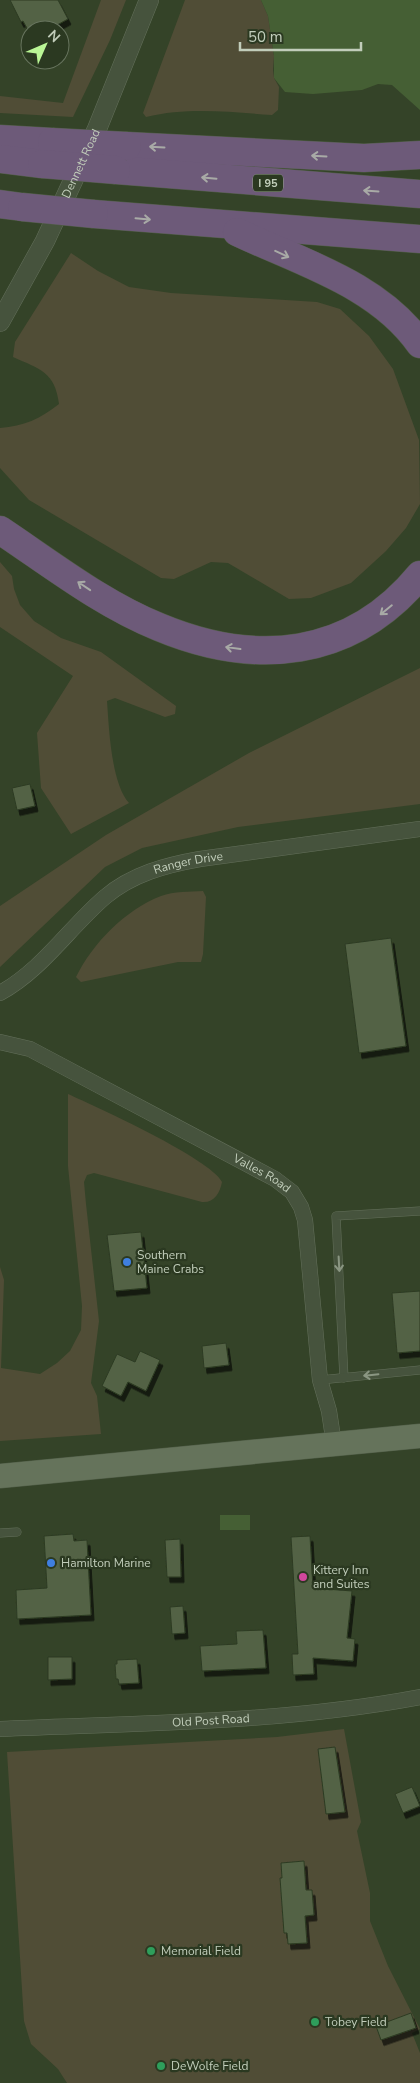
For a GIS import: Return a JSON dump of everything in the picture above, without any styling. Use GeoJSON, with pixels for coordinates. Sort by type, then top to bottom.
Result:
{"type":"FeatureCollection","features":[{"type":"Feature","properties":{"kind":"highway"},"geometry":{"type":"LineString","coordinates":[[0,139],[47,153]]}},
{"type":"Feature","properties":{"kind":"highway","name":"I 95"},"geometry":{"type":"LineString","coordinates":[[0,159],[47,153],[122,158],[420,194]]}},
{"type":"Feature","properties":{"kind":"highway"},"geometry":{"type":"LineString","coordinates":[[122,158],[396,158],[420,155]]}},
{"type":"Feature","properties":{"kind":"highway"},"geometry":{"type":"LineString","coordinates":[[11,206],[222,226],[420,239]]}},
{"type":"Feature","properties":{"kind":"highway"},"geometry":{"type":"LineString","coordinates":[[222,226],[357,288],[396,316],[420,344]]}},
{"type":"Feature","properties":{"kind":"highway"},"geometry":{"type":"LineString","coordinates":[[0,530],[94,593],[159,627],[222,647],[248,650],[273,652],[298,650],[346,634],[370,622],[391,606],[420,575]]}},
{"type":"Feature","properties":{"kind":"main road"},"geometry":{"type":"LineString","coordinates":[[0,1476],[420,1436]]}},
{"type":"Feature","properties":{"kind":"street","name":"Dennett Road"},"geometry":{"type":"LineString","coordinates":[[0,322],[45,241],[97,129],[149,0]]}},
{"type":"Feature","properties":{"kind":"street","name":"Ranger Drive"},"geometry":{"type":"LineString","coordinates":[[0,993],[46,958],[106,896],[146,873],[166,865],[420,829]]}},
{"type":"Feature","properties":{"kind":"street","name":"Valles Road"},"geometry":{"type":"LineString","coordinates":[[0,1042],[30,1049],[252,1165],[292,1192],[301,1206],[305,1220],[320,1380],[329,1411],[334,1444]]}},
{"type":"Feature","properties":{"kind":"street","name":"Old Post Road"},"geometry":{"type":"LineString","coordinates":[[0,1729],[243,1719],[361,1708],[420,1697]]}},
{"type":"Feature","properties":{"kind":"lane"},"geometry":{"type":"LineString","coordinates":[[344,1378],[336,1216],[420,1211]]}},
{"type":"Feature","properties":{"kind":"lane"},"geometry":{"type":"LineString","coordinates":[[320,1380],[420,1370]]}},
{"type":"Feature","properties":{"kind":"lane"},"geometry":{"type":"LineString","coordinates":[[0,1533],[17,1532]]}},
{"type":"Feature","properties":{"kind":"shaded area"},"geometry":{"type":"Polygon","coordinates":[[[101,0],[126,0],[110,40],[73,117],[0,113],[0,96],[63,103],[101,0]]]}},
{"type":"Feature","properties":{"kind":"shaded area"},"geometry":{"type":"Polygon","coordinates":[[[185,0],[261,0],[268,16],[274,56],[274,78],[279,87],[278,110],[272,115],[193,111],[146,117],[143,113],[185,0]]]}},
{"type":"Feature","properties":{"kind":"shaded area"},"geometry":{"type":"Polygon","coordinates":[[[261,0],[420,0],[420,110],[392,85],[378,84],[362,90],[313,94],[285,92],[274,78],[274,56],[268,16],[261,0]]]}},
{"type":"Feature","properties":{"kind":"shaded area"},"geometry":{"type":"Polygon","coordinates":[[[71,253],[98,271],[129,287],[171,293],[317,302],[340,309],[369,336],[393,369],[419,440],[420,504],[406,528],[386,551],[351,583],[311,598],[289,599],[228,563],[211,562],[174,579],[161,578],[29,500],[0,468],[0,428],[17,426],[31,421],[59,404],[57,393],[50,378],[38,369],[13,357],[15,342],[71,253]]]}},
{"type":"Feature","properties":{"kind":"shaded area"},"geometry":{"type":"Polygon","coordinates":[[[0,562],[12,576],[14,589],[20,605],[34,621],[61,638],[101,652],[176,706],[175,714],[165,717],[115,698],[107,701],[110,740],[115,769],[118,782],[129,803],[71,834],[41,788],[37,733],[73,676],[0,627],[0,562]]]}},
{"type":"Feature","properties":{"kind":"shaded area"},"geometry":{"type":"Polygon","coordinates":[[[420,668],[420,804],[238,827],[142,848],[105,867],[0,967],[0,906],[106,835],[249,753],[420,668]]]}},
{"type":"Feature","properties":{"kind":"shaded area"},"geometry":{"type":"Polygon","coordinates":[[[203,891],[206,897],[201,962],[178,962],[81,982],[76,977],[91,952],[101,940],[111,929],[135,910],[166,894],[203,891]]]}},
{"type":"Feature","properties":{"kind":"shaded area"},"geometry":{"type":"Polygon","coordinates":[[[68,1094],[127,1121],[176,1147],[213,1172],[222,1182],[220,1190],[213,1199],[202,1202],[94,1173],[87,1175],[84,1182],[99,1321],[91,1383],[97,1396],[101,1434],[0,1441],[0,1267],[4,1280],[1,1368],[40,1374],[57,1363],[70,1351],[81,1330],[82,1306],[68,1166],[68,1094]]]}},
{"type":"Feature","properties":{"kind":"shaded area"},"geometry":{"type":"Polygon","coordinates":[[[220,1515],[250,1515],[250,1530],[220,1530],[220,1515]]]}},
{"type":"Feature","properties":{"kind":"shaded area"},"geometry":{"type":"Polygon","coordinates":[[[344,1729],[361,1822],[357,1831],[370,1893],[370,1921],[388,1966],[420,2029],[412,2033],[420,2053],[420,2083],[67,2083],[58,2069],[31,2044],[24,2021],[7,1752],[277,1737],[344,1729]]]}},
{"type":"Feature","properties":{"kind":"building"},"geometry":{"type":"Polygon","coordinates":[[[10,0],[58,0],[68,19],[66,20],[20,20],[10,0]]]}},
{"type":"Feature","properties":{"kind":"building"},"geometry":{"type":"Polygon","coordinates":[[[30,784],[35,806],[17,810],[12,788],[30,784]]]}},
{"type":"Feature","properties":{"kind":"building"},"geometry":{"type":"Polygon","coordinates":[[[391,938],[406,1046],[359,1053],[345,944],[391,938]]]}},
{"type":"Feature","properties":{"kind":"building","name":"Southern Maine Crabs"},"geometry":{"type":"Polygon","coordinates":[[[141,1232],[147,1288],[114,1291],[107,1235],[141,1232]]]}},
{"type":"Feature","properties":{"kind":"building"},"geometry":{"type":"Polygon","coordinates":[[[420,1291],[420,1351],[397,1353],[392,1293],[420,1291]]]}},
{"type":"Feature","properties":{"kind":"building"},"geometry":{"type":"Polygon","coordinates":[[[226,1343],[229,1365],[204,1368],[202,1346],[226,1343]]]}},
{"type":"Feature","properties":{"kind":"building"},"geometry":{"type":"Polygon","coordinates":[[[140,1351],[160,1360],[146,1391],[128,1382],[121,1396],[102,1386],[117,1354],[135,1362],[140,1351]]]}},
{"type":"Feature","properties":{"kind":"building"},"geometry":{"type":"Polygon","coordinates":[[[73,1534],[74,1541],[87,1540],[91,1615],[17,1619],[16,1590],[47,1588],[44,1536],[73,1534]]]}},
{"type":"Feature","properties":{"kind":"building"},"geometry":{"type":"Polygon","coordinates":[[[310,1536],[313,1588],[352,1591],[347,1638],[355,1639],[353,1661],[313,1658],[314,1674],[293,1675],[292,1654],[298,1654],[291,1537],[310,1536]]]}},
{"type":"Feature","properties":{"kind":"building"},"geometry":{"type":"Polygon","coordinates":[[[180,1539],[181,1577],[167,1577],[165,1540],[180,1539]]]}},
{"type":"Feature","properties":{"kind":"building"},"geometry":{"type":"Polygon","coordinates":[[[183,1606],[185,1633],[172,1634],[170,1607],[183,1606]]]}},
{"type":"Feature","properties":{"kind":"building"},"geometry":{"type":"Polygon","coordinates":[[[263,1630],[266,1668],[202,1671],[200,1646],[237,1644],[236,1631],[263,1630]]]}},
{"type":"Feature","properties":{"kind":"building"},"geometry":{"type":"Polygon","coordinates":[[[48,1657],[72,1657],[72,1679],[48,1680],[48,1657]]]}},
{"type":"Feature","properties":{"kind":"building"},"geometry":{"type":"Polygon","coordinates":[[[137,1659],[139,1683],[119,1684],[118,1679],[116,1679],[115,1664],[117,1664],[117,1660],[137,1659]]]}},
{"type":"Feature","properties":{"kind":"building"},"geometry":{"type":"Polygon","coordinates":[[[335,1747],[345,1812],[326,1814],[318,1749],[335,1747]]]}},
{"type":"Feature","properties":{"kind":"building"},"geometry":{"type":"Polygon","coordinates":[[[412,1787],[420,1806],[403,1813],[395,1794],[412,1787]]]}},
{"type":"Feature","properties":{"kind":"building"},"geometry":{"type":"Polygon","coordinates":[[[304,1861],[306,1890],[312,1890],[314,1915],[305,1916],[307,1943],[288,1944],[287,1933],[284,1933],[280,1878],[282,1878],[281,1863],[304,1861]]]}},
{"type":"Feature","properties":{"kind":"building"},"geometry":{"type":"Polygon","coordinates":[[[411,2013],[416,2028],[381,2040],[376,2026],[411,2013]]]}},
{"type":"Feature","properties":{"kind":"place","name":"Southern Maine Crabs"},"geometry":{"type":"Point","coordinates":[127,1262]}},
{"type":"Feature","properties":{"kind":"place","name":"Hamilton Marine"},"geometry":{"type":"Point","coordinates":[51,1563]}},
{"type":"Feature","properties":{"kind":"place","name":"Kittery Inn and Suites"},"geometry":{"type":"Point","coordinates":[303,1577]}},
{"type":"Feature","properties":{"kind":"place","name":"Memorial Field"},"geometry":{"type":"Point","coordinates":[151,1951]}},
{"type":"Feature","properties":{"kind":"place","name":"Tobey Field"},"geometry":{"type":"Point","coordinates":[315,2022]}},
{"type":"Feature","properties":{"kind":"place","name":"DeWolfe Field"},"geometry":{"type":"Point","coordinates":[161,2066]}}]}
